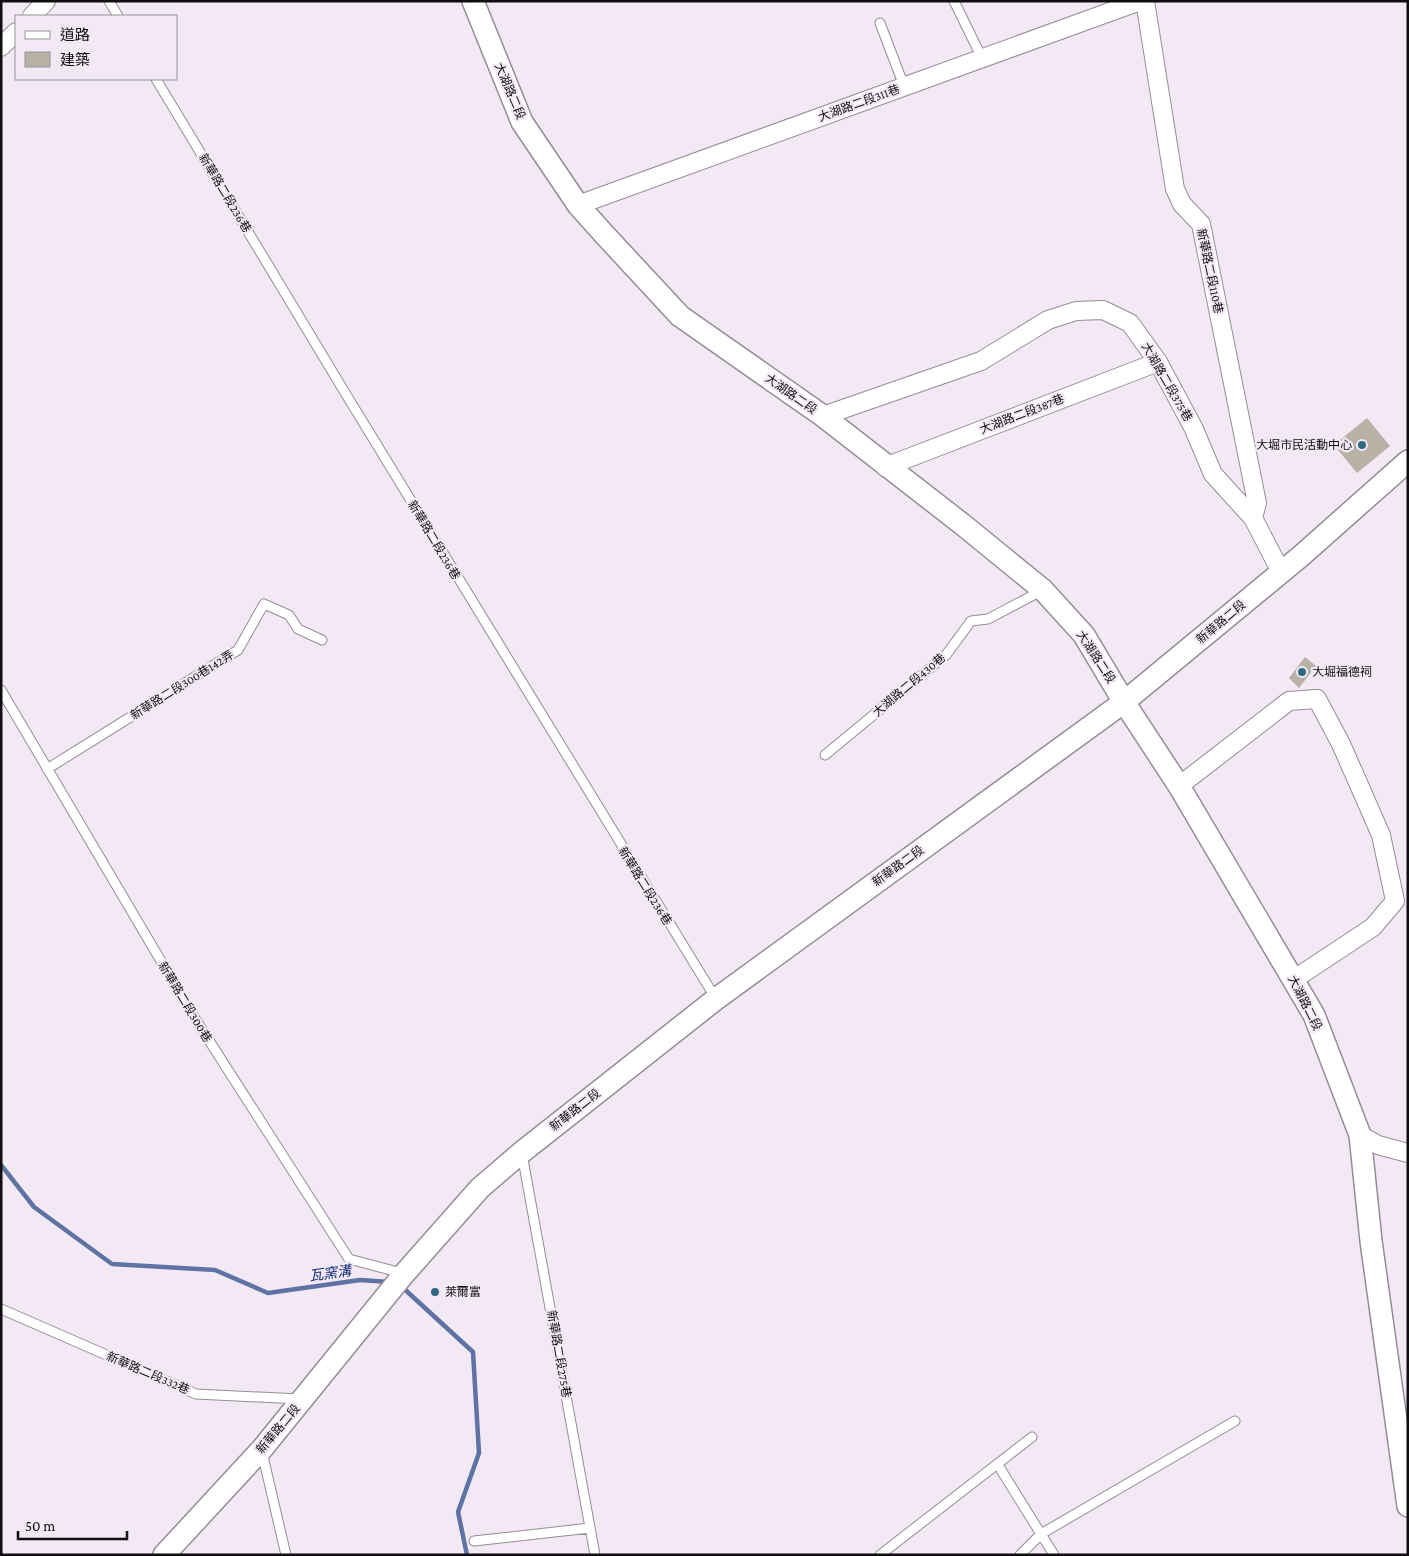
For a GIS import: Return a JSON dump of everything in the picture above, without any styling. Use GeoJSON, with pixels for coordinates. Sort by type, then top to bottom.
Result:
{"type":"FeatureCollection","features":[{"type":"Feature","properties":{"kind":"street"},"geometry":{"type":"LineString","coordinates":[[33,15],[46,1]]}},
{"type":"Feature","properties":{"kind":"street","name":"大湖路二段"},"geometry":{"type":"LineString","coordinates":[[473,1],[522,122],[578,205],[680,316],[822,416],[885,467],[962,524],[1043,590],[1084,635],[1124,702],[1179,786],[1314,1015],[1360,1135],[1371,1241],[1408,1506]]}},
{"type":"Feature","properties":{"kind":"street","name":"大湖路二段311巷"},"geometry":{"type":"LineString","coordinates":[[578,205],[1140,1]]}},
{"type":"Feature","properties":{"kind":"street","name":"新華路二段110巷"},"geometry":{"type":"LineString","coordinates":[[1145,1],[1175,189],[1182,204],[1201,224],[1257,503],[1253,518]]}},
{"type":"Feature","properties":{"kind":"street"},"geometry":{"type":"LineString","coordinates":[[1,47],[15,33]]}},
{"type":"Feature","properties":{"kind":"street","name":"大湖路二段375巷"},"geometry":{"type":"LineString","coordinates":[[822,416],[981,361],[1048,320],[1076,311],[1102,310],[1130,323],[1158,362],[1193,427],[1213,474],[1253,518],[1281,572]]}},
{"type":"Feature","properties":{"kind":"street","name":"大湖路二段387巷"},"geometry":{"type":"LineString","coordinates":[[885,467],[1158,362]]}},
{"type":"Feature","properties":{"kind":"street","name":"新華路二段"},"geometry":{"type":"LineString","coordinates":[[164,1555],[262,1449],[384,1298],[480,1188],[522,1152],[716,999],[1124,702],[1281,572],[1408,461]]}},
{"type":"Feature","properties":{"kind":"street"},"geometry":{"type":"LineString","coordinates":[[1179,786],[1290,701],[1317,699],[1342,744],[1382,835],[1396,901],[1373,927],[1293,980]]}},
{"type":"Feature","properties":{"kind":"street"},"geometry":{"type":"LineString","coordinates":[[1360,1135],[1378,1145],[1408,1154]]}},
{"type":"Feature","properties":{"kind":"lane"},"geometry":{"type":"LineString","coordinates":[[110,1],[117,15]]}},
{"type":"Feature","properties":{"kind":"lane"},"geometry":{"type":"LineString","coordinates":[[954,1],[982,58]]}},
{"type":"Feature","properties":{"kind":"lane"},"geometry":{"type":"LineString","coordinates":[[880,23],[904,86]]}},
{"type":"Feature","properties":{"kind":"lane","name":"新華路二段236巷"},"geometry":{"type":"LineString","coordinates":[[157,80],[342,388],[716,999]]}},
{"type":"Feature","properties":{"kind":"lane","name":"大湖路二段430巷"},"geometry":{"type":"LineString","coordinates":[[825,755],[946,655],[972,621],[988,619],[1043,590]]}},
{"type":"Feature","properties":{"kind":"lane","name":"新華路二段300巷142弄"},"geometry":{"type":"LineString","coordinates":[[47,769],[238,650],[264,604],[289,614],[298,629],[322,640]]}},
{"type":"Feature","properties":{"kind":"lane","name":"新華路二段300巷"},"geometry":{"type":"LineString","coordinates":[[1,690],[194,1018],[349,1259],[401,1278]]}},
{"type":"Feature","properties":{"kind":"lane","name":"新華路二段275巷"},"geometry":{"type":"LineString","coordinates":[[522,1152],[595,1555]]}},
{"type":"Feature","properties":{"kind":"lane","name":"新華路二段332巷"},"geometry":{"type":"LineString","coordinates":[[1,1310],[196,1394],[303,1399]]}},
{"type":"Feature","properties":{"kind":"lane"},"geometry":{"type":"LineString","coordinates":[[1020,1555],[1041,1534],[1236,1421]]}},
{"type":"Feature","properties":{"kind":"lane"},"geometry":{"type":"LineString","coordinates":[[880,1555],[1032,1437]]}},
{"type":"Feature","properties":{"kind":"lane"},"geometry":{"type":"LineString","coordinates":[[262,1449],[286,1555]]}},
{"type":"Feature","properties":{"kind":"lane"},"geometry":{"type":"LineString","coordinates":[[998,1465],[1054,1555]]}},
{"type":"Feature","properties":{"kind":"lane"},"geometry":{"type":"LineString","coordinates":[[474,1541],[590,1528]]}},
{"type":"Feature","properties":{"kind":"building","name":"大堀市民活動中心"},"geometry":{"type":"Polygon","coordinates":[[[1367,418],[1390,446],[1357,473],[1334,445],[1367,418]]]}},
{"type":"Feature","properties":{"kind":"building","name":"大堀福德祠"},"geometry":{"type":"Polygon","coordinates":[[[1305,657],[1316,666],[1299,688],[1289,678],[1305,657]]]}},
{"type":"Feature","properties":{"kind":"waterway","name":"瓦窯溝"},"geometry":{"type":"LineString","coordinates":[[1,1165],[34,1207],[112,1264],[215,1270],[268,1293],[360,1280],[389,1282]]}},
{"type":"Feature","properties":{"kind":"waterway","name":"瓦窯溝"},"geometry":{"type":"LineString","coordinates":[[401,1286],[473,1352],[479,1453],[458,1512],[467,1555]]}},
{"type":"Feature","properties":{"kind":"place","name":"大堀市民活動中心"},"geometry":{"type":"Point","coordinates":[1362,445]}},
{"type":"Feature","properties":{"kind":"place","name":"大堀福德祠"},"geometry":{"type":"Point","coordinates":[1302,672]}},
{"type":"Feature","properties":{"kind":"place","name":"萊爾富"},"geometry":{"type":"Point","coordinates":[435,1292]}}]}
